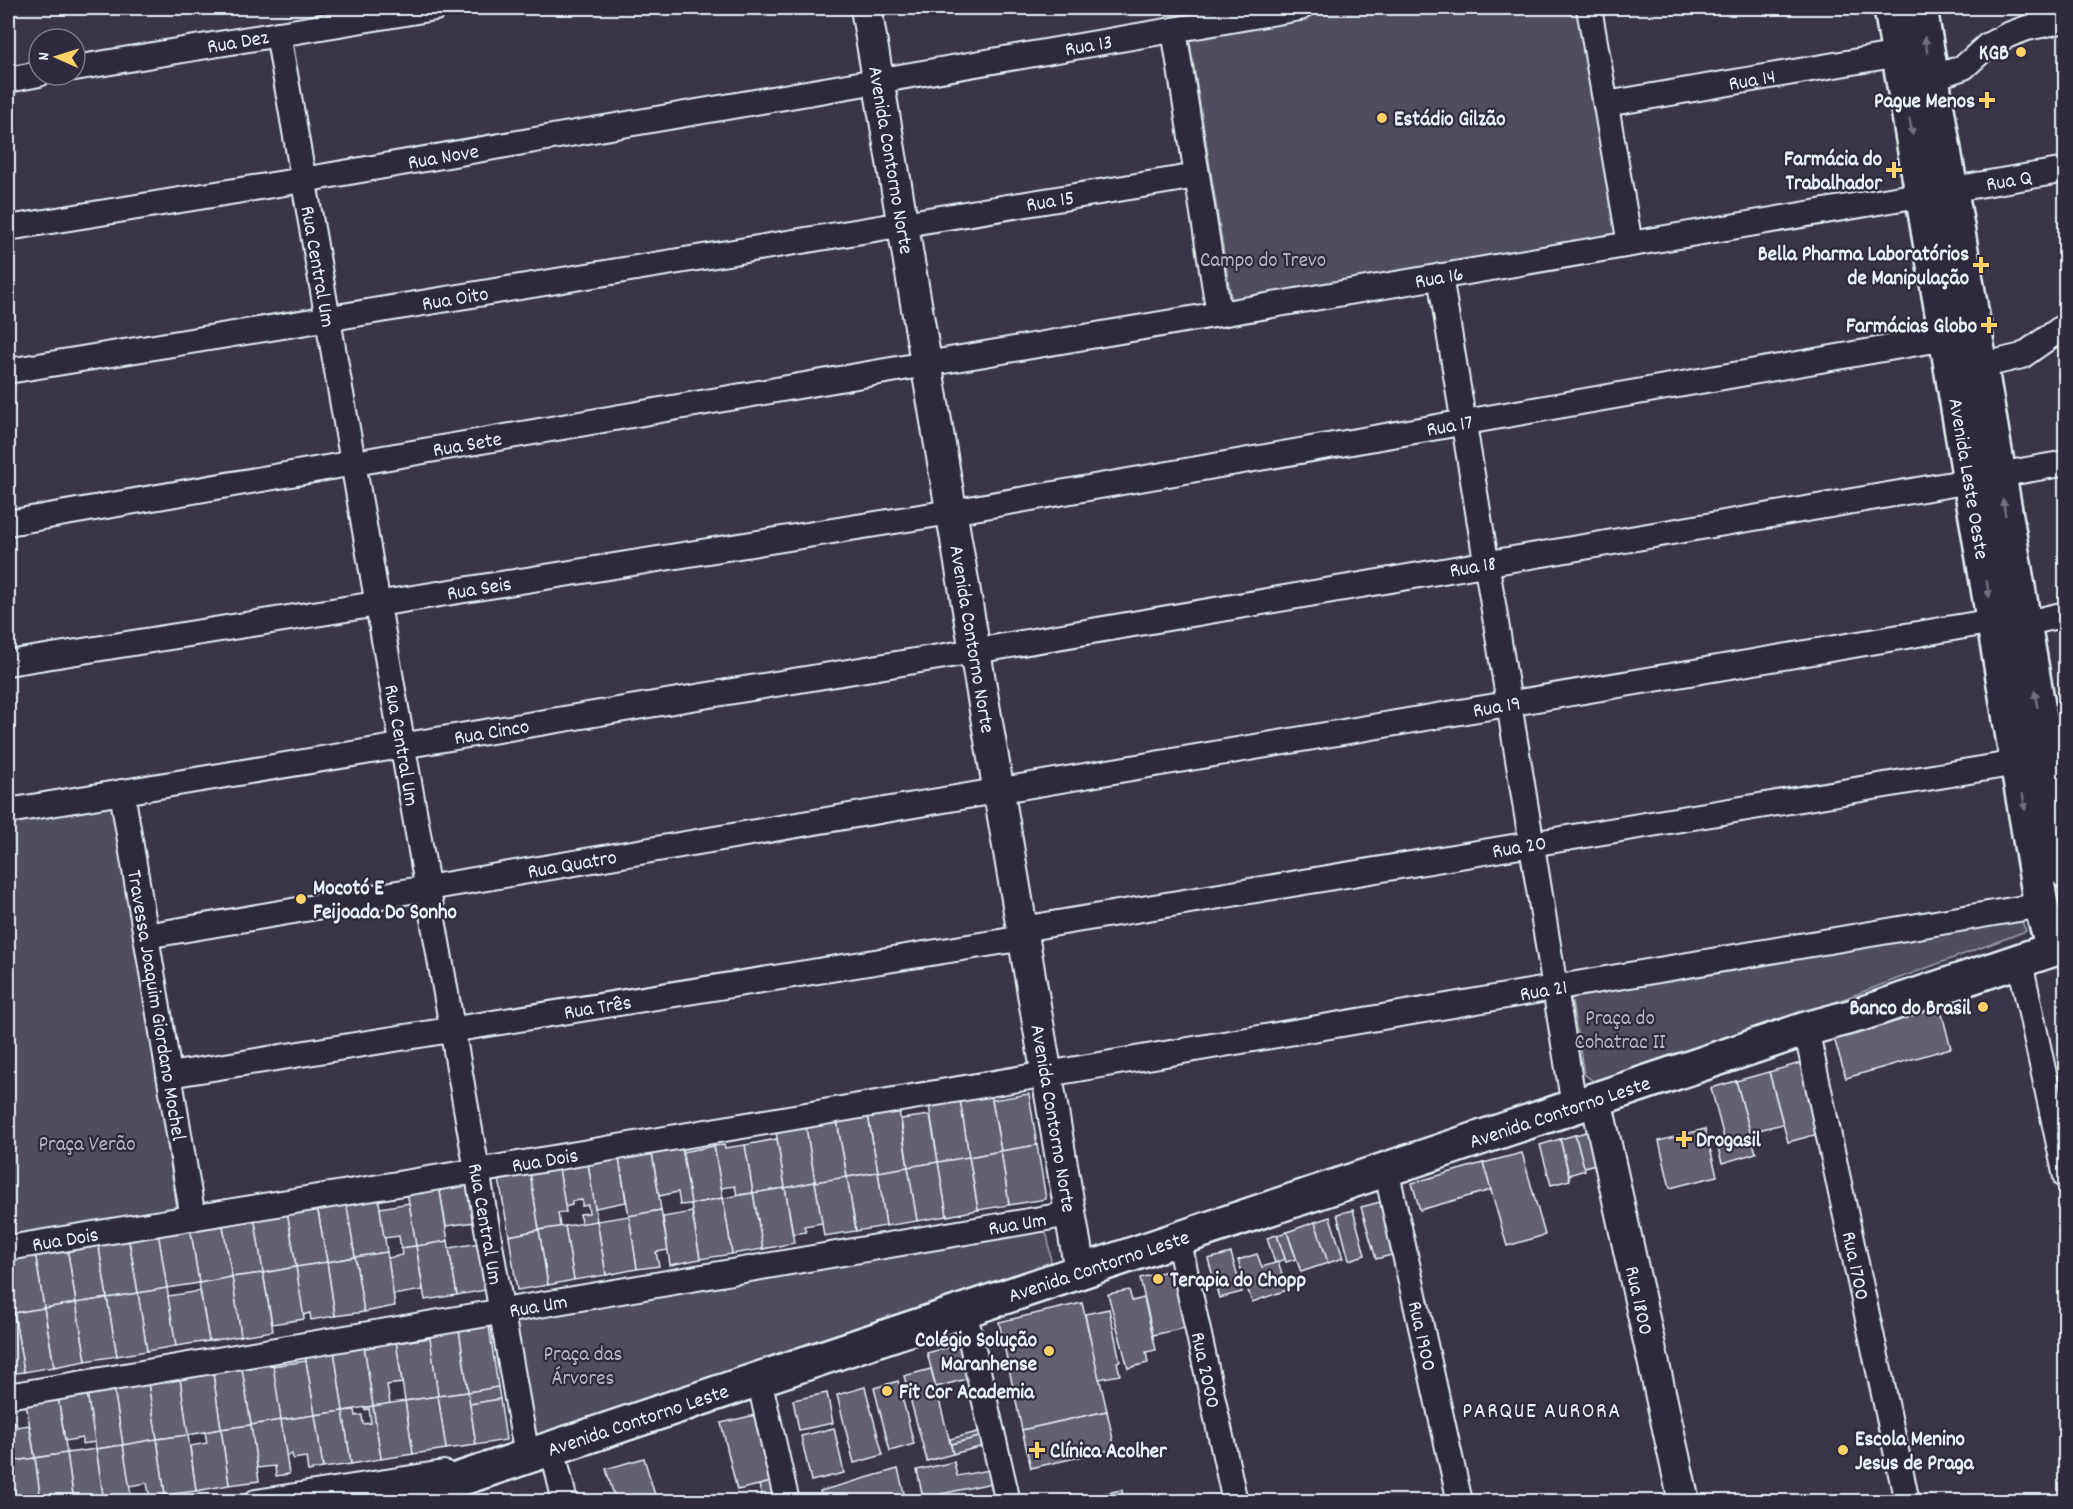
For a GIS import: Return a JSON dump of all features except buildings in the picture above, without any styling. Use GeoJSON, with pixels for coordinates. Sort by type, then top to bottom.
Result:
{"type":"FeatureCollection","features":[{"type":"Feature","properties":{"kind":"main road","name":"Avenida Leste Oeste"},"geometry":{"type":"LineString","coordinates":[[1891,8],[1899,54],[1980,366],[1984,478]]}},
{"type":"Feature","properties":{"kind":"main road","name":"Avenida Leste Oeste"},"geometry":{"type":"LineString","coordinates":[[1920,8],[1932,78],[1936,192],[1946,338],[1984,478],[2008,623],[2042,750],[2065,866]]}},
{"type":"Feature","properties":{"kind":"main road","name":"Avenida Leste Oeste"},"geometry":{"type":"LineString","coordinates":[[2042,750],[2055,930]]}},
{"type":"Feature","properties":{"kind":"main road","name":"Avenida Contorno Leste"},"geometry":{"type":"LineString","coordinates":[[391,1502],[1585,1102],[2020,962],[2055,930]]}},
{"type":"Feature","properties":{"kind":"main road","name":"Avenida Contorno Leste"},"geometry":{"type":"LineString","coordinates":[[1806,1029],[1858,1005],[2055,930]]}},
{"type":"Feature","properties":{"kind":"street","name":"Rua Dez"},"geometry":{"type":"LineString","coordinates":[[87,66],[435,8]]}},
{"type":"Feature","properties":{"kind":"street","name":"Avenida Contorno Norte"},"geometry":{"type":"LineString","coordinates":[[866,8],[1080,1271]]}},
{"type":"Feature","properties":{"kind":"street","name":"Rua 13"},"geometry":{"type":"LineString","coordinates":[[879,82],[1300,8]]}},
{"type":"Feature","properties":{"kind":"street"},"geometry":{"type":"LineString","coordinates":[[1589,8],[1630,244]]}},
{"type":"Feature","properties":{"kind":"street"},"geometry":{"type":"LineString","coordinates":[[1932,78],[1964,68],[1987,46],[2008,35],[2027,28],[2066,20]]}},
{"type":"Feature","properties":{"kind":"street"},"geometry":{"type":"LineString","coordinates":[[1174,30],[1219,314]]}},
{"type":"Feature","properties":{"kind":"street","name":"Rua Central Um"},"geometry":{"type":"LineString","coordinates":[[278,34],[526,1456],[565,1502]]}},
{"type":"Feature","properties":{"kind":"street","name":"Rua 14"},"geometry":{"type":"LineString","coordinates":[[1606,104],[1899,54]]}},
{"type":"Feature","properties":{"kind":"street"},"geometry":{"type":"LineString","coordinates":[[8,80],[27,76]]}},
{"type":"Feature","properties":{"kind":"street","name":"Rua Nove"},"geometry":{"type":"LineString","coordinates":[[8,228],[879,82]]}},
{"type":"Feature","properties":{"kind":"street","name":"Rua Q"},"geometry":{"type":"LineString","coordinates":[[1936,192],[2066,170]]}},
{"type":"Feature","properties":{"kind":"street","name":"Rua 15"},"geometry":{"type":"LineString","coordinates":[[903,223],[1197,176]]}},
{"type":"Feature","properties":{"kind":"street","name":"Rua 16"},"geometry":{"type":"LineString","coordinates":[[926,364],[1936,192]]}},
{"type":"Feature","properties":{"kind":"street","name":"Rua Oito"},"geometry":{"type":"LineString","coordinates":[[8,370],[903,223]]}},
{"type":"Feature","properties":{"kind":"street"},"geometry":{"type":"LineString","coordinates":[[1440,276],[1554,988],[1585,1102]]}},
{"type":"Feature","properties":{"kind":"street"},"geometry":{"type":"LineString","coordinates":[[1980,366],[2022,356],[2066,325]]}},
{"type":"Feature","properties":{"kind":"street","name":"Rua 17"},"geometry":{"type":"LineString","coordinates":[[951,512],[1946,338]]}},
{"type":"Feature","properties":{"kind":"street","name":"Rua Sete"},"geometry":{"type":"LineString","coordinates":[[8,523],[926,364]]}},
{"type":"Feature","properties":{"kind":"street","name":"Rua 18"},"geometry":{"type":"LineString","coordinates":[[975,651],[2066,463]]}},
{"type":"Feature","properties":{"kind":"street","name":"Rua Seis"},"geometry":{"type":"LineString","coordinates":[[8,663],[951,512]]}},
{"type":"Feature","properties":{"kind":"street","name":"Rua 19"},"geometry":{"type":"LineString","coordinates":[[998,790],[2066,614]]}},
{"type":"Feature","properties":{"kind":"street","name":"Rua Cinco"},"geometry":{"type":"LineString","coordinates":[[8,811],[975,651]]}},
{"type":"Feature","properties":{"kind":"street","name":"Rua 20"},"geometry":{"type":"LineString","coordinates":[[1023,934],[2042,750]]}},
{"type":"Feature","properties":{"kind":"street","name":"Rua Quatro"},"geometry":{"type":"LineString","coordinates":[[146,936],[998,790]]}},
{"type":"Feature","properties":{"kind":"street","name":"Travessa Joaquim Giordano Mochel"},"geometry":{"type":"LineString","coordinates":[[122,792],[194,1218]]}},
{"type":"Feature","properties":{"kind":"street","name":"Rua 21"},"geometry":{"type":"LineString","coordinates":[[1046,1072],[1554,988],[2055,930]]}},
{"type":"Feature","properties":{"kind":"street","name":"Rua Três"},"geometry":{"type":"LineString","coordinates":[[170,1075],[452,1031],[1023,934]]}},
{"type":"Feature","properties":{"kind":"street"},"geometry":{"type":"LineString","coordinates":[[2020,962],[2066,1177]]}},
{"type":"Feature","properties":{"kind":"street","name":"Rua 1700"},"geometry":{"type":"LineString","coordinates":[[1806,1029],[1907,1502]]}},
{"type":"Feature","properties":{"kind":"street","name":"Rua Dois"},"geometry":{"type":"LineString","coordinates":[[8,1248],[477,1171],[1046,1072]]}},
{"type":"Feature","properties":{"kind":"street","name":"Rua 1800"},"geometry":{"type":"LineString","coordinates":[[1585,1102],[1684,1502]]}},
{"type":"Feature","properties":{"kind":"street","name":"Rua 1900"},"geometry":{"type":"LineString","coordinates":[[1386,1169],[1460,1502]]}},
{"type":"Feature","properties":{"kind":"street","name":"Rua Um"},"geometry":{"type":"LineString","coordinates":[[8,1396],[1070,1214]]}},
{"type":"Feature","properties":{"kind":"street","name":"Rua 2000"},"geometry":{"type":"LineString","coordinates":[[1179,1238],[1235,1502]]}},
{"type":"Feature","properties":{"kind":"street"},"geometry":{"type":"LineString","coordinates":[[964,1310],[1008,1502]]}},
{"type":"Feature","properties":{"kind":"street"},"geometry":{"type":"LineString","coordinates":[[759,1379],[787,1502]]}},
{"type":"Feature","properties":{"kind":"street"},"geometry":{"type":"LineString","coordinates":[[256,1502],[477,1467],[526,1456]]}},
{"type":"Feature","properties":{"kind":"green space","name":"Campo do Trevo"},"geometry":{"type":"Polygon","coordinates":[[[1342,8],[1583,8],[1617,234],[1232,303],[1189,36],[1342,8]]]}},
{"type":"Feature","properties":{"kind":"green space","name":"Praça Verão"},"geometry":{"type":"Polygon","coordinates":[[[115,799],[177,1209],[8,1237],[8,818],[115,799]]]}},
{"type":"Feature","properties":{"kind":"green space","name":"Praça do Cohatrac II"},"geometry":{"type":"Polygon","coordinates":[[[2020,917],[2026,931],[1811,1011],[1687,1051],[1597,1084],[1584,1074],[1571,996],[2020,917]]]}},
{"type":"Feature","properties":{"kind":"green space","name":"Praça das Árvores"},"geometry":{"type":"Polygon","coordinates":[[[1045,1231],[1051,1262],[1042,1276],[534,1441],[508,1325],[521,1317],[1045,1231]]]}},
{"type":"Feature","properties":{"kind":"place","name":"KGB"},"geometry":{"type":"Point","coordinates":[2021,52]}},
{"type":"Feature","properties":{"kind":"place","name":"Pague Menos"},"geometry":{"type":"Point","coordinates":[1987,100]}},
{"type":"Feature","properties":{"kind":"place","name":"Estádio Gilzão"},"geometry":{"type":"Point","coordinates":[1382,118]}},
{"type":"Feature","properties":{"kind":"place","name":"Farmácia do Trabalhador"},"geometry":{"type":"Point","coordinates":[1894,170]}},
{"type":"Feature","properties":{"kind":"place","name":"Bella Pharma Laboratórios de Manipulação"},"geometry":{"type":"Point","coordinates":[1981,265]}},
{"type":"Feature","properties":{"kind":"place","name":"Farmácias Globo"},"geometry":{"type":"Point","coordinates":[1989,325]}},
{"type":"Feature","properties":{"kind":"place","name":"Mocotó E Feijoada Do Sonho"},"geometry":{"type":"Point","coordinates":[301,899]}},
{"type":"Feature","properties":{"kind":"place","name":"Banco do Brasil"},"geometry":{"type":"Point","coordinates":[1983,1007]}},
{"type":"Feature","properties":{"kind":"place","name":"Drogasil"},"geometry":{"type":"Point","coordinates":[1684,1139]}},
{"type":"Feature","properties":{"kind":"place","name":"Terapia do Chopp"},"geometry":{"type":"Point","coordinates":[1158,1279]}},
{"type":"Feature","properties":{"kind":"place","name":"Colégio Solução Maranhense"},"geometry":{"type":"Point","coordinates":[1049,1351]}},
{"type":"Feature","properties":{"kind":"place","name":"Fit Cor Academia"},"geometry":{"type":"Point","coordinates":[887,1391]}},
{"type":"Feature","properties":{"kind":"place","name":"Clínica Acolher"},"geometry":{"type":"Point","coordinates":[1037,1450]}},
{"type":"Feature","properties":{"kind":"place","name":"Escola Menino Jesus de Praga"},"geometry":{"type":"Point","coordinates":[1843,1450]}},
{"type":"Feature","properties":{"kind":"district","name":"PARQUE AURORA"},"geometry":{"type":"Point","coordinates":[1542,1409]}}]}
